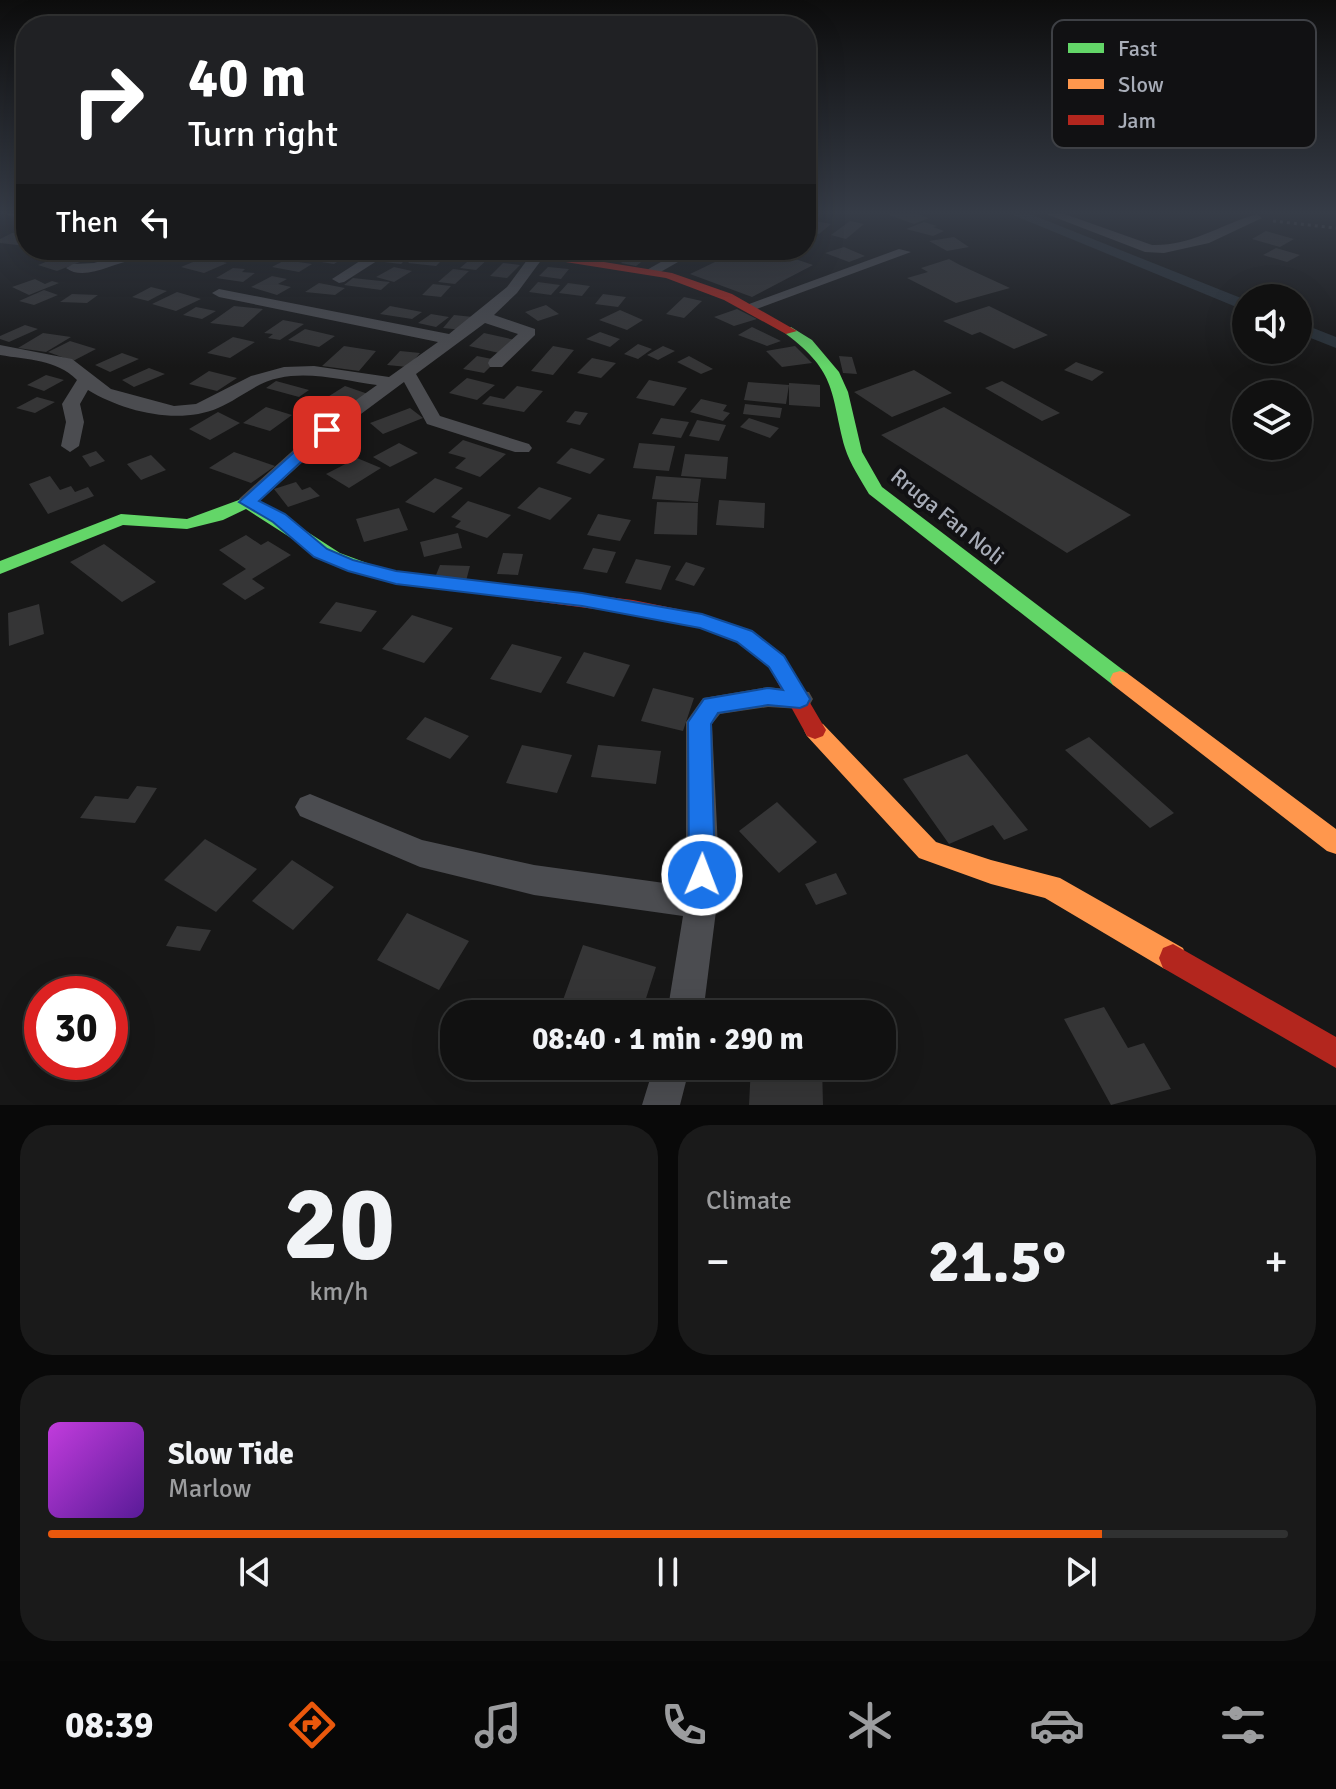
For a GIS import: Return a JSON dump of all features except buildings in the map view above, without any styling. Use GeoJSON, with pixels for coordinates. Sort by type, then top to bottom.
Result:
{"type":"FeatureCollection","features":[{"type":"Feature","properties":{"kind":"main road","name":"Rruga Fan Noli"},"geometry":{"type":"LineString","coordinates":[[599,264],[652,271],[685,280],[749,307],[807,343],[832,372],[844,405],[854,452],[875,490],[1336,843]]}},
{"type":"Feature","properties":{"kind":"main road"},"geometry":{"type":"LineString","coordinates":[[0,568],[55,549],[124,518],[187,525],[214,519],[247,502],[279,518],[321,553],[348,565],[396,577],[633,607],[716,626],[744,636],[776,662],[800,699],[807,719],[830,749],[928,850],[991,872],[1051,887],[1336,1053]]}},
{"type":"Feature","properties":{"kind":"street"},"geometry":{"type":"LineString","coordinates":[[73,268],[102,268],[113,264]]}},
{"type":"Feature","properties":{"kind":"street"},"geometry":{"type":"LineString","coordinates":[[339,279],[365,264]]}},
{"type":"Feature","properties":{"kind":"street"},"geometry":{"type":"LineString","coordinates":[[247,502],[327,430],[483,317],[512,290],[532,264]]}},
{"type":"Feature","properties":{"kind":"street"},"geometry":{"type":"LineString","coordinates":[[652,271],[666,264]]}},
{"type":"Feature","properties":{"kind":"street"},"geometry":{"type":"LineString","coordinates":[[749,307],[871,264]]}},
{"type":"Feature","properties":{"kind":"street"},"geometry":{"type":"LineString","coordinates":[[219,293],[453,340]]}},
{"type":"Feature","properties":{"kind":"street"},"geometry":{"type":"LineString","coordinates":[[483,317],[529,332],[496,363]]}},
{"type":"Feature","properties":{"kind":"street"},"geometry":{"type":"LineString","coordinates":[[0,350],[63,362],[78,370],[85,381],[101,391],[172,411],[193,411],[212,406],[267,376],[282,372],[398,376],[433,420],[522,448]]}},
{"type":"Feature","properties":{"kind":"street"},"geometry":{"type":"LineString","coordinates":[[70,446],[75,422],[71,404],[85,381]]}},
{"type":"Feature","properties":{"kind":"street"},"geometry":{"type":"LineString","coordinates":[[687,1000],[701,903],[703,848],[699,722],[712,705],[768,697],[800,699]]}},
{"type":"Feature","properties":{"kind":"street"},"geometry":{"type":"LineString","coordinates":[[310,807],[420,853],[534,880],[701,903]]}},
{"type":"Feature","properties":{"kind":"street"},"geometry":{"type":"LineString","coordinates":[[661,1105],[668,1080]]}},
{"type":"Feature","properties":{"kind":"waterway"},"geometry":{"type":"LineString","coordinates":[[1141,264],[1232,300]]}},
{"type":"Feature","properties":{"kind":"waterway"},"geometry":{"type":"LineString","coordinates":[[1312,333],[1336,343]]}},
{"type":"Feature","properties":{"kind":"traffic: fast"},"geometry":{"type":"LineString","coordinates":[[791,331],[807,343],[832,372],[841,392],[854,452],[875,490],[1120,679]]}},
{"type":"Feature","properties":{"kind":"traffic: fast"},"geometry":{"type":"LineString","coordinates":[[0,568],[121,519],[187,524],[217,516],[247,502],[319,549],[368,570]]}},
{"type":"Feature","properties":{"kind":"traffic: slow"},"geometry":{"type":"LineString","coordinates":[[1120,679],[1336,843]]}},
{"type":"Feature","properties":{"kind":"traffic: slow"},"geometry":{"type":"LineString","coordinates":[[815,730],[928,850],[991,872],[1051,887],[1173,958]]}},
{"type":"Feature","properties":{"kind":"traffic: jam"},"geometry":{"type":"LineString","coordinates":[[595,264],[668,275],[728,297],[791,331]]}},
{"type":"Feature","properties":{"kind":"traffic: jam"},"geometry":{"type":"LineString","coordinates":[[368,570],[396,577],[633,607],[702,621],[744,636],[776,662],[815,730]]}},
{"type":"Feature","properties":{"kind":"traffic: jam"},"geometry":{"type":"LineString","coordinates":[[1173,958],[1336,1053]]}},
{"type":"Feature","properties":{"kind":"route"},"geometry":{"type":"LineString","coordinates":[[327,430],[247,502],[279,518],[321,553],[348,565],[396,577],[557,596],[702,621],[744,636],[776,662],[800,699],[768,697],[712,705],[699,722],[702,875]]}}]}
